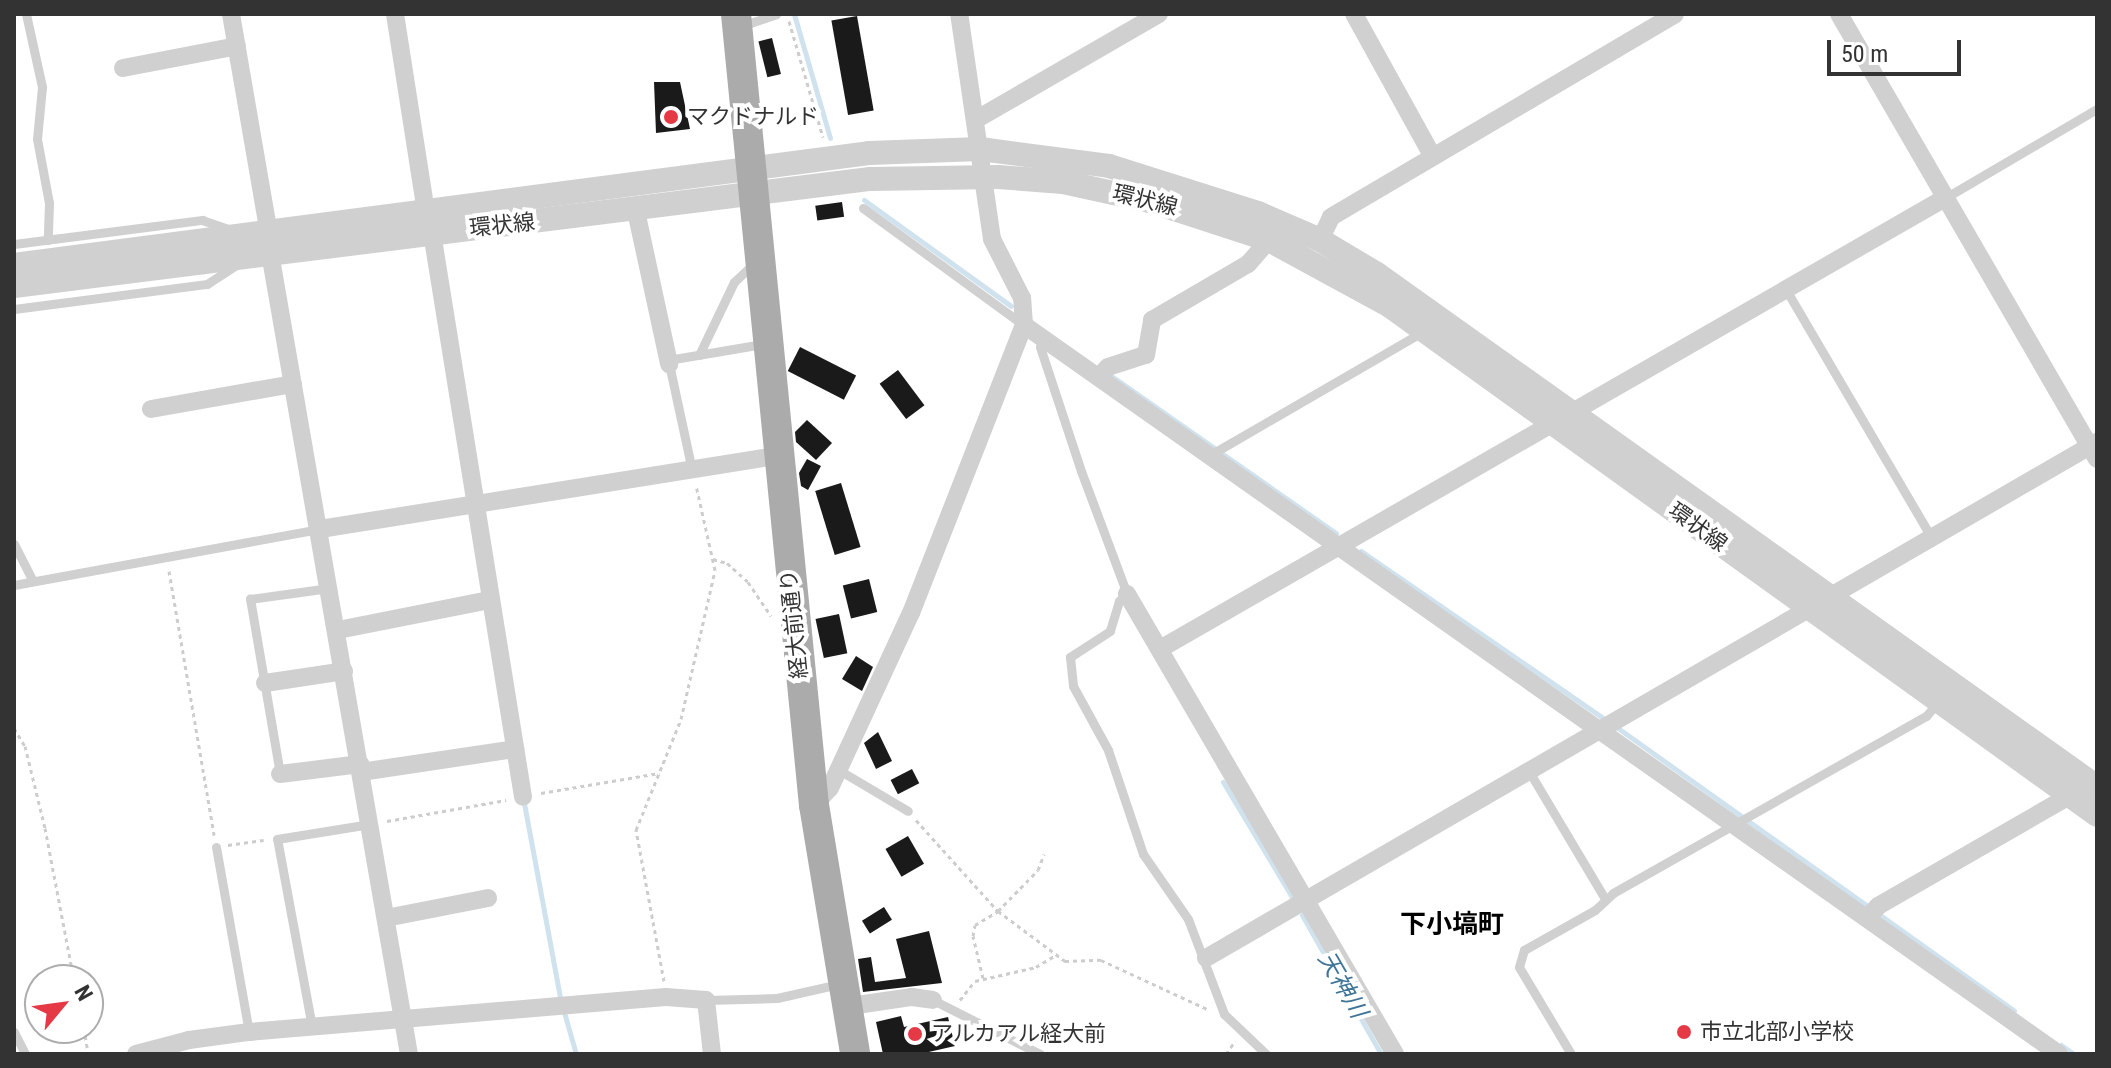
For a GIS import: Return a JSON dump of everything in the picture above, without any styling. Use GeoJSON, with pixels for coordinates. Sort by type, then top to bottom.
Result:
{"type":"FeatureCollection","features":[{"type":"Feature","properties":{"kind":"main road","name":"経大前通り"},"geometry":{"type":"LineString","coordinates":[[737,20],[776,456],[814,805],[848,994],[855,1054]]}},
{"type":"Feature","properties":{"kind":"street"},"geometry":{"type":"LineString","coordinates":[[231,14],[257,244],[293,384],[331,588],[409,1054]]}},
{"type":"Feature","properties":{"kind":"street"},"geometry":{"type":"LineString","coordinates":[[395,14],[523,797]]}},
{"type":"Feature","properties":{"kind":"street"},"geometry":{"type":"LineString","coordinates":[[814,805],[838,770],[911,613],[1024,325],[1022,298],[992,239],[977,119],[959,14]]}},
{"type":"Feature","properties":{"kind":"street"},"geometry":{"type":"LineString","coordinates":[[977,119],[1159,14]]}},
{"type":"Feature","properties":{"kind":"street"},"geometry":{"type":"LineString","coordinates":[[1354,14],[1433,157]]}},
{"type":"Feature","properties":{"kind":"street"},"geometry":{"type":"LineString","coordinates":[[1320,240],[1331,217],[1675,14]]}},
{"type":"Feature","properties":{"kind":"street"},"geometry":{"type":"LineString","coordinates":[[1206,958],[2095,449],[1839,14]]}},
{"type":"Feature","properties":{"kind":"street"},"geometry":{"type":"LineString","coordinates":[[123,68],[237,46]]}},
{"type":"Feature","properties":{"kind":"street","name":"環状線"},"geometry":{"type":"LineString","coordinates":[[429,223],[636,211],[752,179],[869,153],[980,149],[1066,158],[1160,179],[1320,240],[1444,318],[1574,412],[1823,605],[1938,702],[2097,815]]}},
{"type":"Feature","properties":{"kind":"street","name":"環状線"},"geometry":{"type":"LineString","coordinates":[[14,265],[257,244],[752,179],[983,176],[1115,192],[1269,240],[1354,283],[1425,330],[1553,424],[2095,784]]}},
{"type":"Feature","properties":{"kind":"street"},"geometry":{"type":"LineString","coordinates":[[1160,649],[1945,198]]}},
{"type":"Feature","properties":{"kind":"street"},"geometry":{"type":"LineString","coordinates":[[636,211],[668,362]]}},
{"type":"Feature","properties":{"kind":"street"},"geometry":{"type":"LineString","coordinates":[[1099,377],[1108,367],[1146,355],[1152,320],[1248,264],[1269,240]]}},
{"type":"Feature","properties":{"kind":"street","name":"環状線"},"geometry":{"type":"LineString","coordinates":[[14,286],[257,244]]}},
{"type":"Feature","properties":{"kind":"street"},"geometry":{"type":"LineString","coordinates":[[1024,325],[2059,1054]]}},
{"type":"Feature","properties":{"kind":"street"},"geometry":{"type":"LineString","coordinates":[[151,409],[293,384]]}},
{"type":"Feature","properties":{"kind":"street"},"geometry":{"type":"LineString","coordinates":[[320,529],[691,466],[776,456]]}},
{"type":"Feature","properties":{"kind":"street"},"geometry":{"type":"LineString","coordinates":[[1127,594],[1395,1054]]}},
{"type":"Feature","properties":{"kind":"street"},"geometry":{"type":"LineString","coordinates":[[338,630],[490,600]]}},
{"type":"Feature","properties":{"kind":"street"},"geometry":{"type":"LineString","coordinates":[[265,683],[344,671]]}},
{"type":"Feature","properties":{"kind":"street"},"geometry":{"type":"LineString","coordinates":[[280,774],[361,768],[515,749]]}},
{"type":"Feature","properties":{"kind":"street"},"geometry":{"type":"LineString","coordinates":[[1867,918],[1878,906],[2070,795],[2095,784]]}},
{"type":"Feature","properties":{"kind":"street"},"geometry":{"type":"LineString","coordinates":[[386,918],[488,898]]}},
{"type":"Feature","properties":{"kind":"street"},"geometry":{"type":"LineString","coordinates":[[848,994],[933,1000]]}},
{"type":"Feature","properties":{"kind":"street"},"geometry":{"type":"LineString","coordinates":[[136,1054],[189,1040],[249,1032],[666,997],[706,1000],[712,1054]]}},
{"type":"Feature","properties":{"kind":"lane"},"geometry":{"type":"LineString","coordinates":[[26,14],[42,87],[37,139],[49,203],[48,240]]}},
{"type":"Feature","properties":{"kind":"lane"},"geometry":{"type":"LineString","coordinates":[[737,20],[776,14]]}},
{"type":"Feature","properties":{"kind":"lane"},"geometry":{"type":"LineString","coordinates":[[1945,198],[2097,109]]}},
{"type":"Feature","properties":{"kind":"lane"},"geometry":{"type":"LineString","coordinates":[[863,208],[1024,325]]}},
{"type":"Feature","properties":{"kind":"lane"},"geometry":{"type":"LineString","coordinates":[[14,244],[202,220],[257,244],[207,284],[14,309]]}},
{"type":"Feature","properties":{"kind":"lane"},"geometry":{"type":"LineString","coordinates":[[699,355],[734,282],[759,261]]}},
{"type":"Feature","properties":{"kind":"lane"},"geometry":{"type":"LineString","coordinates":[[1785,288],[1933,540]]}},
{"type":"Feature","properties":{"kind":"lane"},"geometry":{"type":"LineString","coordinates":[[1209,456],[1425,330]]}},
{"type":"Feature","properties":{"kind":"lane"},"geometry":{"type":"LineString","coordinates":[[1043,338],[1040,347],[1081,471],[1127,594],[1119,601],[1110,631],[1070,657],[1068,670],[1108,750],[1143,854],[1188,919],[1206,958],[1224,1014],[1266,1054]]}},
{"type":"Feature","properties":{"kind":"lane"},"geometry":{"type":"LineString","coordinates":[[691,466],[668,362],[767,343]]}},
{"type":"Feature","properties":{"kind":"lane"},"geometry":{"type":"LineString","coordinates":[[14,585],[32,579],[320,529]]}},
{"type":"Feature","properties":{"kind":"lane"},"geometry":{"type":"LineString","coordinates":[[14,544],[32,579]]}},
{"type":"Feature","properties":{"kind":"lane"},"geometry":{"type":"LineString","coordinates":[[280,774],[250,599],[331,588]]}},
{"type":"Feature","properties":{"kind":"lane"},"geometry":{"type":"LineString","coordinates":[[1571,1054],[1518,957],[1605,899],[1926,716],[1938,702]]}},
{"type":"Feature","properties":{"kind":"lane"},"geometry":{"type":"LineString","coordinates":[[838,770],[908,811]]}},
{"type":"Feature","properties":{"kind":"lane"},"geometry":{"type":"LineString","coordinates":[[1530,773],[1605,899]]}},
{"type":"Feature","properties":{"kind":"lane"},"geometry":{"type":"LineString","coordinates":[[312,1027],[277,839],[370,824]]}},
{"type":"Feature","properties":{"kind":"lane"},"geometry":{"type":"LineString","coordinates":[[216,847],[249,1032]]}},
{"type":"Feature","properties":{"kind":"lane"},"geometry":{"type":"LineString","coordinates":[[706,1000],[848,994]]}},
{"type":"Feature","properties":{"kind":"lane"},"geometry":{"type":"LineString","coordinates":[[933,1000],[1040,1054]]}},
{"type":"Feature","properties":{"kind":"lane"},"geometry":{"type":"LineString","coordinates":[[14,1032],[25,1054]]}},
{"type":"Feature","properties":{"kind":"path"},"geometry":{"type":"LineString","coordinates":[[787,14],[825,143]]}},
{"type":"Feature","properties":{"kind":"path"},"geometry":{"type":"LineString","coordinates":[[666,997],[636,830],[681,719],[715,570],[691,466]]}},
{"type":"Feature","properties":{"kind":"path"},"geometry":{"type":"LineString","coordinates":[[167,555],[216,847],[277,839]]}},
{"type":"Feature","properties":{"kind":"path"},"geometry":{"type":"LineString","coordinates":[[713,559],[727,563],[748,582],[782,632],[796,641]]}},
{"type":"Feature","properties":{"kind":"path"},"geometry":{"type":"LineString","coordinates":[[14,728],[25,746],[45,828],[71,964]]}},
{"type":"Feature","properties":{"kind":"path"},"geometry":{"type":"LineString","coordinates":[[908,811],[998,911],[1065,961],[1109,963],[1224,1014]]}},
{"type":"Feature","properties":{"kind":"path"},"geometry":{"type":"LineString","coordinates":[[983,978],[973,936],[975,925],[998,911],[1038,870],[1044,854]]}},
{"type":"Feature","properties":{"kind":"path"},"geometry":{"type":"LineString","coordinates":[[952,1009],[983,978],[1036,967],[1056,955]]}},
{"type":"Feature","properties":{"kind":"building"},"geometry":{"type":"Polygon","coordinates":[[[857,16],[874,111],[848,115],[831,21],[857,16]]]}},
{"type":"Feature","properties":{"kind":"building"},"geometry":{"type":"Polygon","coordinates":[[[772,38],[781,74],[767,77],[758,41],[772,38]]]}},
{"type":"Feature","properties":{"kind":"building","name":"マクドナルド"},"geometry":{"type":"Polygon","coordinates":[[[654,82],[680,82],[690,129],[656,133],[654,82]]]}},
{"type":"Feature","properties":{"kind":"building"},"geometry":{"type":"Polygon","coordinates":[[[842,202],[844,217],[817,221],[815,206],[842,202]]]}},
{"type":"Feature","properties":{"kind":"building"},"geometry":{"type":"Polygon","coordinates":[[[800,347],[856,376],[844,400],[788,371],[800,347]]]}},
{"type":"Feature","properties":{"kind":"building"},"geometry":{"type":"Polygon","coordinates":[[[898,370],[924,405],[906,419],[880,384],[898,370]]]}},
{"type":"Feature","properties":{"kind":"building"},"geometry":{"type":"Polygon","coordinates":[[[807,420],[832,443],[816,460],[796,442],[795,432],[807,420]]]}},
{"type":"Feature","properties":{"kind":"building"},"geometry":{"type":"Polygon","coordinates":[[[807,459],[821,466],[808,490],[801,486],[799,473],[807,459]]]}},
{"type":"Feature","properties":{"kind":"building"},"geometry":{"type":"Polygon","coordinates":[[[841,483],[861,547],[835,555],[815,491],[841,483]]]}},
{"type":"Feature","properties":{"kind":"building"},"geometry":{"type":"Polygon","coordinates":[[[869,579],[877,612],[851,619],[843,586],[869,579]]]}},
{"type":"Feature","properties":{"kind":"building"},"geometry":{"type":"Polygon","coordinates":[[[839,614],[847,653],[824,658],[816,619],[839,614]]]}},
{"type":"Feature","properties":{"kind":"building"},"geometry":{"type":"Polygon","coordinates":[[[856,656],[873,667],[862,691],[842,679],[856,656]]]}},
{"type":"Feature","properties":{"kind":"building"},"geometry":{"type":"Polygon","coordinates":[[[878,732],[892,761],[876,769],[864,743],[878,732]]]}},
{"type":"Feature","properties":{"kind":"building"},"geometry":{"type":"Polygon","coordinates":[[[912,769],[919,783],[898,794],[891,780],[912,769]]]}},
{"type":"Feature","properties":{"kind":"building"},"geometry":{"type":"Polygon","coordinates":[[[908,836],[924,864],[901,877],[885,849],[908,836]]]}},
{"type":"Feature","properties":{"kind":"building"},"geometry":{"type":"Polygon","coordinates":[[[884,907],[892,920],[870,933],[862,921],[884,907]]]}},
{"type":"Feature","properties":{"kind":"building"},"geometry":{"type":"Polygon","coordinates":[[[929,931],[942,983],[863,992],[858,959],[871,957],[875,982],[906,978],[896,939],[929,931]]]}},
{"type":"Feature","properties":{"kind":"building","name":"アルカアル経大前"},"geometry":{"type":"Polygon","coordinates":[[[901,1016],[904,1027],[948,1017],[955,1046],[920,1054],[883,1054],[876,1022],[901,1016]]]}},
{"type":"Feature","properties":{"kind":"waterway"},"geometry":{"type":"LineString","coordinates":[[794,14],[830,138]]}},
{"type":"Feature","properties":{"kind":"waterway"},"geometry":{"type":"LineString","coordinates":[[864,200],[1011,306]]}},
{"type":"Feature","properties":{"kind":"waterway"},"geometry":{"type":"LineString","coordinates":[[1110,375],[1336,533]]}},
{"type":"Feature","properties":{"kind":"waterway"},"geometry":{"type":"LineString","coordinates":[[1361,551],[1607,721]]}},
{"type":"Feature","properties":{"kind":"waterway"},"geometry":{"type":"LineString","coordinates":[[1615,726],[2014,1011]]}},
{"type":"Feature","properties":{"kind":"waterway","name":"天神川"},"geometry":{"type":"LineString","coordinates":[[1223,782],[1292,897]]}},
{"type":"Feature","properties":{"kind":"waterway"},"geometry":{"type":"LineString","coordinates":[[524,803],[561,1002]]}},
{"type":"Feature","properties":{"kind":"waterway","name":"天神川"},"geometry":{"type":"LineString","coordinates":[[1302,915],[1381,1054]]}},
{"type":"Feature","properties":{"kind":"waterway"},"geometry":{"type":"LineString","coordinates":[[564,1012],[576,1054]]}},
{"type":"Feature","properties":{"kind":"waterway"},"geometry":{"type":"LineString","coordinates":[[2061,1045],[2074,1054]]}},
{"type":"Feature","properties":{"kind":"place","name":"マクドナルド"},"geometry":{"type":"Point","coordinates":[671,117]}},
{"type":"Feature","properties":{"kind":"place","name":"市立北部小学校"},"geometry":{"type":"Point","coordinates":[1684,1032]}},
{"type":"Feature","properties":{"kind":"place","name":"アルカアル経大前"},"geometry":{"type":"Point","coordinates":[915,1034]}},
{"type":"Feature","properties":{"kind":"district","name":"下小塙町"},"geometry":{"type":"Point","coordinates":[1452,925]}}]}
